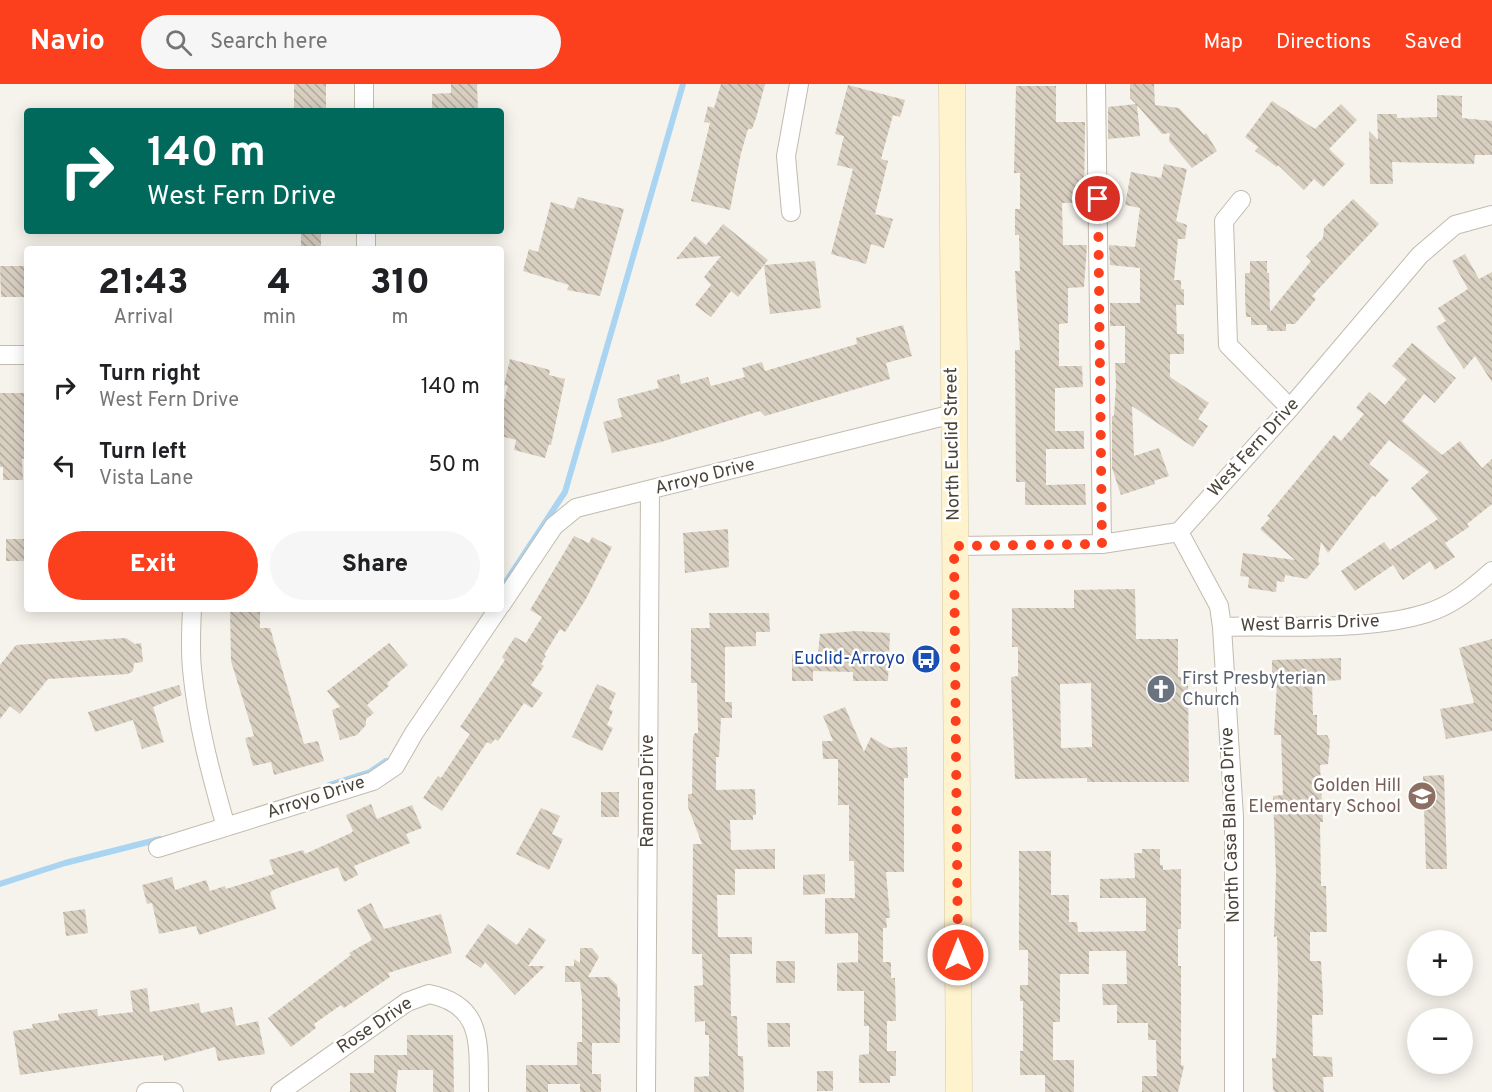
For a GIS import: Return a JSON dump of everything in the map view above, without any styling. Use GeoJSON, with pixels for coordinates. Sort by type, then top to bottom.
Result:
{"type":"FeatureCollection","features":[{"type":"Feature","properties":{"kind":"main road","name":"North Euclid Street"},"geometry":{"type":"LineString","coordinates":[[952,84],[959,1092]]}},
{"type":"Feature","properties":{"kind":"street"},"geometry":{"type":"LineString","coordinates":[[364,84],[364,108]]}},
{"type":"Feature","properties":{"kind":"street"},"geometry":{"type":"LineString","coordinates":[[791,212],[786,156],[799,84]]}},
{"type":"Feature","properties":{"kind":"street"},"geometry":{"type":"LineString","coordinates":[[1096,84],[1102,544]]}},
{"type":"Feature","properties":{"kind":"street"},"geometry":{"type":"LineString","coordinates":[[1241,200],[1224,221],[1228,345],[1290,408]]}},
{"type":"Feature","properties":{"kind":"street","name":"West Fern Drive"},"geometry":{"type":"LineString","coordinates":[[1179,532],[1290,408],[1420,255],[1455,225],[1492,215]]}},
{"type":"Feature","properties":{"kind":"street"},"geometry":{"type":"LineString","coordinates":[[0,355],[24,355]]}},
{"type":"Feature","properties":{"kind":"street","name":"Arroyo Drive"},"geometry":{"type":"LineString","coordinates":[[504,601],[554,526],[576,508],[953,414]]}},
{"type":"Feature","properties":{"kind":"street","name":"Ramona Drive"},"geometry":{"type":"LineString","coordinates":[[646,1092],[650,490]]}},
{"type":"Feature","properties":{"kind":"street"},"geometry":{"type":"LineString","coordinates":[[954,546],[1102,544],[1179,532]]}},
{"type":"Feature","properties":{"kind":"street","name":"North Casa Blanca Drive"},"geometry":{"type":"LineString","coordinates":[[1179,532],[1219,606],[1222,627],[1234,817],[1234,1092]]}},
{"type":"Feature","properties":{"kind":"street","name":"West Barris Drive"},"geometry":{"type":"LineString","coordinates":[[1222,627],[1380,624],[1429,613],[1461,597],[1492,571]]}},
{"type":"Feature","properties":{"kind":"street"},"geometry":{"type":"LineString","coordinates":[[192,612],[191,667],[197,714],[209,768],[226,827]]}},
{"type":"Feature","properties":{"kind":"street","name":"Arroyo Drive"},"geometry":{"type":"LineString","coordinates":[[158,848],[373,781],[395,766],[414,733],[496,612]]}},
{"type":"Feature","properties":{"kind":"street","name":"Rose Drive"},"geometry":{"type":"LineString","coordinates":[[280,1092],[407,1002],[429,994],[458,1004],[474,1026],[478,1038],[479,1092]]}},
{"type":"Feature","properties":{"kind":"street"},"geometry":{"type":"LineString","coordinates":[[146,1092],[174,1092]]}},
{"type":"Feature","properties":{"kind":"building"},"geometry":{"type":"Polygon","coordinates":[[[294,84],[326,84],[326,108],[294,108],[294,84]]]}},
{"type":"Feature","properties":{"kind":"building"},"geometry":{"type":"Polygon","coordinates":[[[451,84],[477,84],[478,108],[432,108],[432,94],[451,93],[451,84]]]}},
{"type":"Feature","properties":{"kind":"building"},"geometry":{"type":"Polygon","coordinates":[[[721,84],[765,84],[756,118],[752,129],[748,129],[741,153],[730,210],[691,201],[710,123],[704,122],[708,106],[714,108],[721,84]]]}},
{"type":"Feature","properties":{"kind":"building"},"geometry":{"type":"Polygon","coordinates":[[[1130,84],[1154,84],[1155,105],[1179,108],[1204,135],[1206,133],[1217,151],[1192,168],[1169,141],[1170,133],[1162,134],[1137,105],[1140,136],[1108,139],[1108,107],[1136,104],[1130,98],[1130,84]]]}},
{"type":"Feature","properties":{"kind":"building"},"geometry":{"type":"Polygon","coordinates":[[[848,85],[905,100],[900,117],[893,115],[881,159],[888,161],[875,214],[893,219],[884,248],[871,244],[866,264],[831,254],[853,169],[837,165],[844,136],[835,134],[848,85]]]}},
{"type":"Feature","properties":{"kind":"building"},"geometry":{"type":"Polygon","coordinates":[[[1016,86],[1056,86],[1056,122],[1085,122],[1084,203],[1062,203],[1063,245],[1087,245],[1084,287],[1068,288],[1068,323],[1059,324],[1059,366],[1082,366],[1083,387],[1055,388],[1055,431],[1084,431],[1084,449],[1046,449],[1046,485],[1085,484],[1086,505],[1025,505],[1025,482],[1016,482],[1015,350],[1020,350],[1015,271],[1020,271],[1019,235],[1015,235],[1015,209],[1020,209],[1020,173],[1014,173],[1016,86]]]}},
{"type":"Feature","properties":{"kind":"building"},"geometry":{"type":"Polygon","coordinates":[[[1437,95],[1462,96],[1462,118],[1492,121],[1492,155],[1475,155],[1474,164],[1392,162],[1393,184],[1370,184],[1369,131],[1378,140],[1377,114],[1397,114],[1397,118],[1437,117],[1437,95]]]}},
{"type":"Feature","properties":{"kind":"building"},"geometry":{"type":"Polygon","coordinates":[[[1272,101],[1315,129],[1341,104],[1357,120],[1329,149],[1345,164],[1323,187],[1314,179],[1304,190],[1278,165],[1277,167],[1255,151],[1258,147],[1245,137],[1272,101]]]}},
{"type":"Feature","properties":{"kind":"building"},"geometry":{"type":"Polygon","coordinates":[[[1164,164],[1187,169],[1176,221],[1187,225],[1185,239],[1178,239],[1174,280],[1181,280],[1181,289],[1184,289],[1184,305],[1176,305],[1177,334],[1184,334],[1184,354],[1170,354],[1170,377],[1209,403],[1198,419],[1208,426],[1193,447],[1132,406],[1134,456],[1159,448],[1169,476],[1154,481],[1155,484],[1121,495],[1112,468],[1112,416],[1114,416],[1116,385],[1115,363],[1125,363],[1125,326],[1110,326],[1110,303],[1140,303],[1140,268],[1110,265],[1109,245],[1135,247],[1140,208],[1125,205],[1131,172],[1161,178],[1164,164]]]}},
{"type":"Feature","properties":{"kind":"building"},"geometry":{"type":"Polygon","coordinates":[[[578,197],[624,209],[600,296],[567,290],[569,285],[523,271],[529,249],[538,252],[551,202],[574,209],[578,197]]]}},
{"type":"Feature","properties":{"kind":"building"},"geometry":{"type":"Polygon","coordinates":[[[1353,199],[1379,224],[1312,296],[1316,299],[1295,324],[1286,324],[1286,331],[1267,331],[1267,325],[1251,325],[1251,317],[1246,317],[1245,295],[1245,273],[1250,273],[1250,261],[1267,261],[1270,312],[1311,261],[1306,256],[1323,238],[1324,228],[1353,199]]]}},
{"type":"Feature","properties":{"kind":"building"},"geometry":{"type":"Polygon","coordinates":[[[723,224],[768,260],[738,297],[731,291],[711,317],[695,305],[711,285],[704,277],[721,256],[676,259],[695,236],[706,245],[723,224]]]}},
{"type":"Feature","properties":{"kind":"building"},"geometry":{"type":"Polygon","coordinates":[[[301,234],[321,234],[321,246],[301,246],[301,234]]]}},
{"type":"Feature","properties":{"kind":"building"},"geometry":{"type":"Polygon","coordinates":[[[1465,254],[1479,279],[1492,272],[1492,382],[1475,356],[1464,369],[1436,327],[1446,321],[1438,308],[1468,289],[1452,261],[1465,254]]]}},
{"type":"Feature","properties":{"kind":"building"},"geometry":{"type":"Polygon","coordinates":[[[815,261],[821,308],[770,314],[764,265],[815,261]]]}},
{"type":"Feature","properties":{"kind":"building"},"geometry":{"type":"Polygon","coordinates":[[[0,266],[24,266],[24,297],[1,297],[0,266]]]}},
{"type":"Feature","properties":{"kind":"building"},"geometry":{"type":"Polygon","coordinates":[[[903,325],[912,356],[886,363],[890,379],[765,416],[760,411],[661,442],[612,453],[603,422],[622,417],[617,399],[659,388],[657,380],[679,374],[681,384],[708,377],[711,386],[745,377],[742,368],[762,362],[765,371],[857,344],[856,338],[903,325]]]}},
{"type":"Feature","properties":{"kind":"building"},"geometry":{"type":"Polygon","coordinates":[[[1412,343],[1456,378],[1435,403],[1424,394],[1402,421],[1442,455],[1460,441],[1482,468],[1492,459],[1492,504],[1467,524],[1469,527],[1445,543],[1455,557],[1435,570],[1430,561],[1403,580],[1393,565],[1355,591],[1341,571],[1384,542],[1390,550],[1438,519],[1411,488],[1429,472],[1389,440],[1369,464],[1389,480],[1375,497],[1373,495],[1328,553],[1321,542],[1318,562],[1320,563],[1307,579],[1285,575],[1284,582],[1277,581],[1276,592],[1248,588],[1249,577],[1240,576],[1243,553],[1295,560],[1260,529],[1270,518],[1267,516],[1334,435],[1341,441],[1364,414],[1356,408],[1369,392],[1385,405],[1407,379],[1392,366],[1412,343]]]}},
{"type":"Feature","properties":{"kind":"building"},"geometry":{"type":"Polygon","coordinates":[[[510,359],[550,370],[549,375],[565,379],[551,445],[549,444],[545,458],[514,450],[516,440],[504,437],[504,401],[508,386],[504,385],[510,359]]]}},
{"type":"Feature","properties":{"kind":"building"},"geometry":{"type":"Polygon","coordinates":[[[0,393],[24,393],[23,480],[3,480],[3,467],[0,467],[0,393]]]}},
{"type":"Feature","properties":{"kind":"building"},"geometry":{"type":"Polygon","coordinates":[[[728,529],[729,567],[685,573],[683,533],[728,529]]]}},
{"type":"Feature","properties":{"kind":"building"},"geometry":{"type":"Polygon","coordinates":[[[574,536],[589,543],[592,537],[612,547],[586,599],[565,632],[560,629],[544,655],[546,656],[541,664],[544,666],[531,685],[543,693],[532,708],[524,703],[498,741],[495,739],[491,744],[487,742],[442,811],[423,798],[438,776],[441,778],[470,734],[460,727],[505,660],[502,657],[515,637],[526,643],[542,617],[530,610],[574,536]]]}},
{"type":"Feature","properties":{"kind":"building"},"geometry":{"type":"Polygon","coordinates":[[[6,539],[24,539],[24,561],[6,561],[6,539]]]}},
{"type":"Feature","properties":{"kind":"building","name":"First Presbyterian Church"},"geometry":{"type":"Polygon","coordinates":[[[1135,589],[1136,639],[1178,639],[1178,677],[1188,677],[1189,782],[1087,782],[1087,778],[1015,779],[1011,677],[1018,676],[1018,647],[1012,647],[1012,608],[1074,608],[1074,590],[1135,589]],[[1091,683],[1060,684],[1061,748],[1092,747],[1091,683]]]}},
{"type":"Feature","properties":{"kind":"building"},"geometry":{"type":"Polygon","coordinates":[[[230,612],[260,612],[260,628],[270,628],[304,744],[318,741],[324,761],[274,775],[271,762],[253,766],[245,738],[254,736],[231,661],[230,612]]]}},
{"type":"Feature","properties":{"kind":"building"},"geometry":{"type":"Polygon","coordinates":[[[709,613],[769,613],[770,632],[756,632],[756,646],[725,647],[725,702],[732,702],[732,718],[721,718],[719,757],[716,757],[716,790],[755,789],[756,815],[753,815],[753,820],[730,820],[731,850],[775,849],[775,869],[735,869],[735,895],[717,895],[718,937],[752,937],[752,954],[730,954],[731,1016],[737,1016],[738,1056],[743,1056],[744,1092],[694,1092],[694,1077],[709,1076],[709,1035],[705,1035],[705,1021],[695,1022],[694,986],[703,985],[702,954],[692,954],[693,844],[702,844],[688,807],[688,794],[692,794],[693,737],[695,733],[698,733],[697,683],[691,683],[691,628],[710,628],[709,613]]]}},
{"type":"Feature","properties":{"kind":"building"},"geometry":{"type":"Polygon","coordinates":[[[856,631],[890,633],[888,681],[853,681],[853,672],[813,671],[813,681],[792,681],[792,654],[818,654],[820,634],[856,631]]]}},
{"type":"Feature","properties":{"kind":"building"},"geometry":{"type":"Polygon","coordinates":[[[126,638],[135,644],[141,643],[143,662],[134,663],[133,671],[128,674],[48,679],[20,714],[10,706],[0,719],[0,665],[16,645],[126,638]]]}},
{"type":"Feature","properties":{"kind":"building"},"geometry":{"type":"Polygon","coordinates":[[[1492,639],[1492,731],[1446,739],[1440,709],[1474,703],[1459,648],[1492,639]]]}},
{"type":"Feature","properties":{"kind":"building"},"geometry":{"type":"Polygon","coordinates":[[[389,643],[408,665],[367,705],[374,713],[366,719],[366,725],[357,735],[340,740],[332,710],[340,707],[327,691],[389,643]]]}},
{"type":"Feature","properties":{"kind":"building"},"geometry":{"type":"Polygon","coordinates":[[[1341,658],[1341,680],[1312,682],[1313,715],[1317,715],[1317,735],[1327,735],[1330,741],[1328,764],[1320,765],[1323,822],[1320,822],[1321,886],[1326,886],[1327,932],[1310,932],[1310,961],[1321,961],[1323,999],[1323,1015],[1312,1015],[1313,1056],[1332,1057],[1333,1077],[1323,1077],[1324,1092],[1275,1092],[1273,1090],[1272,1058],[1276,1058],[1278,976],[1277,936],[1274,937],[1276,874],[1273,796],[1283,795],[1281,735],[1274,735],[1277,683],[1272,683],[1272,660],[1341,658]]]}},
{"type":"Feature","properties":{"kind":"building"},"geometry":{"type":"Polygon","coordinates":[[[597,684],[616,693],[609,709],[613,711],[607,725],[613,728],[602,751],[572,737],[597,684]]]}},
{"type":"Feature","properties":{"kind":"building"},"geometry":{"type":"Polygon","coordinates":[[[179,685],[182,695],[153,707],[164,742],[142,749],[133,720],[95,732],[88,712],[179,685]]]}},
{"type":"Feature","properties":{"kind":"building"},"geometry":{"type":"Polygon","coordinates":[[[845,707],[864,752],[871,737],[889,748],[907,747],[908,778],[904,778],[904,872],[886,872],[890,918],[886,918],[887,928],[883,928],[883,962],[891,962],[891,978],[895,978],[896,1021],[887,1021],[887,1051],[896,1051],[896,1076],[890,1076],[890,1083],[859,1083],[859,1055],[869,1054],[869,1026],[864,1026],[864,991],[837,991],[837,963],[858,962],[858,933],[825,934],[825,898],[855,898],[854,861],[849,861],[849,805],[838,805],[838,759],[823,759],[822,741],[833,741],[823,716],[845,707]]]}},
{"type":"Feature","properties":{"kind":"building"},"geometry":{"type":"Polygon","coordinates":[[[1444,775],[1447,869],[1426,869],[1423,776],[1444,775]]]}},
{"type":"Feature","properties":{"kind":"building"},"geometry":{"type":"Polygon","coordinates":[[[601,792],[619,792],[619,817],[601,817],[601,792]]]}},
{"type":"Feature","properties":{"kind":"building"},"geometry":{"type":"Polygon","coordinates":[[[371,804],[377,819],[412,805],[422,828],[406,834],[410,843],[354,866],[358,875],[344,882],[338,867],[273,890],[270,893],[276,909],[199,935],[196,926],[159,934],[152,903],[147,904],[142,885],[172,877],[175,890],[206,880],[210,891],[225,886],[226,889],[274,874],[269,860],[303,850],[305,854],[351,833],[353,831],[346,815],[371,804]]]}},
{"type":"Feature","properties":{"kind":"building"},"geometry":{"type":"Polygon","coordinates":[[[541,808],[560,816],[552,834],[563,839],[549,870],[516,854],[541,808]]]}},
{"type":"Feature","properties":{"kind":"building"},"geometry":{"type":"Polygon","coordinates":[[[1142,849],[1160,849],[1160,865],[1163,865],[1163,870],[1181,869],[1181,929],[1178,929],[1178,966],[1181,966],[1181,1065],[1184,1066],[1178,1092],[1142,1092],[1142,1076],[1157,1076],[1156,1040],[1148,1040],[1148,1023],[1117,1023],[1117,1005],[1103,1005],[1102,984],[1127,984],[1126,951],[1089,951],[1089,974],[1060,974],[1060,1022],[1053,1022],[1053,1060],[1074,1060],[1074,1092],[1045,1092],[1045,1075],[1020,1075],[1020,1051],[1023,1051],[1023,1001],[1020,1001],[1020,985],[1028,985],[1028,950],[1019,950],[1019,851],[1051,851],[1051,895],[1069,895],[1069,922],[1077,922],[1078,932],[1146,931],[1146,898],[1100,898],[1100,879],[1135,878],[1134,853],[1142,853],[1142,849]]]}},
{"type":"Feature","properties":{"kind":"building"},"geometry":{"type":"Polygon","coordinates":[[[825,874],[825,894],[803,895],[803,875],[825,874]]]}},
{"type":"Feature","properties":{"kind":"building"},"geometry":{"type":"Polygon","coordinates":[[[371,903],[384,929],[441,914],[452,953],[388,973],[390,977],[344,1008],[341,1005],[314,1024],[316,1028],[291,1047],[268,1018],[351,955],[349,953],[372,940],[357,910],[371,903]]]}},
{"type":"Feature","properties":{"kind":"building"},"geometry":{"type":"Polygon","coordinates":[[[85,909],[88,933],[66,936],[63,912],[85,909]]]}},
{"type":"Feature","properties":{"kind":"building"},"geometry":{"type":"Polygon","coordinates":[[[488,924],[517,945],[529,928],[546,940],[528,966],[545,966],[515,995],[485,962],[481,968],[465,957],[488,924]]]}},
{"type":"Feature","properties":{"kind":"building"},"geometry":{"type":"Polygon","coordinates":[[[580,948],[592,948],[599,957],[588,977],[609,977],[617,985],[618,997],[620,997],[620,1043],[592,1043],[592,1074],[601,1074],[601,1092],[580,1092],[580,1084],[548,1084],[548,1092],[526,1092],[526,1065],[577,1065],[577,1042],[582,1042],[582,998],[580,982],[565,982],[565,966],[574,966],[574,959],[580,963],[580,948]]]}},
{"type":"Feature","properties":{"kind":"building"},"geometry":{"type":"Polygon","coordinates":[[[776,961],[795,961],[795,983],[776,983],[776,961]]]}},
{"type":"Feature","properties":{"kind":"building"},"geometry":{"type":"Polygon","coordinates":[[[147,988],[150,1012],[199,1003],[201,1013],[232,1007],[236,1026],[258,1021],[265,1054],[218,1061],[215,1047],[164,1061],[163,1055],[20,1075],[13,1031],[33,1028],[32,1024],[59,1020],[58,1014],[97,1009],[98,1016],[133,1012],[130,991],[147,988]]]}},
{"type":"Feature","properties":{"kind":"building"},"geometry":{"type":"Polygon","coordinates":[[[767,1023],[790,1023],[790,1047],[768,1047],[767,1023]]]}},
{"type":"Feature","properties":{"kind":"building"},"geometry":{"type":"Polygon","coordinates":[[[407,1035],[453,1035],[454,1092],[433,1092],[433,1070],[398,1070],[396,1092],[350,1092],[350,1073],[374,1073],[374,1055],[407,1055],[407,1035]]]}},
{"type":"Feature","properties":{"kind":"building"},"geometry":{"type":"Polygon","coordinates":[[[817,1071],[833,1071],[833,1091],[817,1091],[817,1071]]]}},
{"type":"Feature","properties":{"kind":"waterway"},"geometry":{"type":"LineString","coordinates":[[504,584],[565,492],[683,84]]}},
{"type":"Feature","properties":{"kind":"waterway"},"geometry":{"type":"LineString","coordinates":[[329,785],[370,772],[386,761]]}},
{"type":"Feature","properties":{"kind":"waterway"},"geometry":{"type":"LineString","coordinates":[[0,884],[65,863],[160,839]]}},
{"type":"Feature","properties":{"kind":"place","name":"Euclid-Arroyo"},"geometry":{"type":"Point","coordinates":[926,659]}},
{"type":"Feature","properties":{"kind":"place","name":"First Presbyterian Church"},"geometry":{"type":"Point","coordinates":[1161,689]}},
{"type":"Feature","properties":{"kind":"place","name":"Golden Hill Elementary School"},"geometry":{"type":"Point","coordinates":[1422,796]}},
{"type":"Feature","properties":{"kind":"route"},"geometry":{"type":"LineString","coordinates":[[958,955],[954,546],[1102,544],[1098,199]]}}]}
